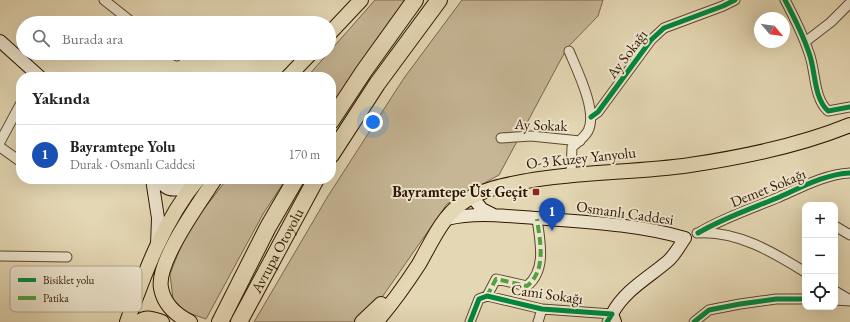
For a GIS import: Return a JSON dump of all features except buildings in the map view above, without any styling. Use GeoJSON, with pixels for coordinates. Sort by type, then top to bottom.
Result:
{"type":"FeatureCollection","features":[{"type":"Feature","properties":{"kind":"highway"},"geometry":{"type":"LineString","coordinates":[[336,113],[415,0]]}},
{"type":"Feature","properties":{"kind":"highway"},"geometry":{"type":"LineString","coordinates":[[336,147],[377,84],[439,0]]}},
{"type":"Feature","properties":{"kind":"highway","name":"Avrupa Otoyolu"},"geometry":{"type":"LineString","coordinates":[[220,322],[268,227],[293,184]]}},
{"type":"Feature","properties":{"kind":"highway","name":"Avrupa Otoyolu"},"geometry":{"type":"LineString","coordinates":[[239,322],[313,184]]}},
{"type":"Feature","properties":{"kind":"main road"},"geometry":{"type":"LineString","coordinates":[[336,27],[361,0]]}},
{"type":"Feature","properties":{"kind":"main road"},"geometry":{"type":"LineString","coordinates":[[0,41],[16,56]]}},
{"type":"Feature","properties":{"kind":"main road"},"geometry":{"type":"LineString","coordinates":[[20,60],[33,72]]}},
{"type":"Feature","properties":{"kind":"main road"},"geometry":{"type":"LineString","coordinates":[[293,72],[304,60]]}},
{"type":"Feature","properties":{"kind":"main road","name":"O-3 Kuzey Yanyolu"},"geometry":{"type":"LineString","coordinates":[[376,322],[396,297],[418,264],[436,232],[462,203],[488,189],[571,175],[689,165],[762,152],[815,139],[850,125]]}},
{"type":"Feature","properties":{"kind":"main road"},"geometry":{"type":"LineString","coordinates":[[153,184],[158,218],[157,246]]}},
{"type":"Feature","properties":{"kind":"main road"},"geometry":{"type":"LineString","coordinates":[[164,184],[167,188],[180,190],[190,184]]}},
{"type":"Feature","properties":{"kind":"main road"},"geometry":{"type":"LineString","coordinates":[[142,284],[157,246],[180,205],[194,184]]}},
{"type":"Feature","properties":{"kind":"main road"},"geometry":{"type":"LineString","coordinates":[[190,322],[170,308],[161,287],[161,277],[164,264],[171,250],[212,184]]}},
{"type":"Feature","properties":{"kind":"main road"},"geometry":{"type":"LineString","coordinates":[[472,198],[482,209],[494,215]]}},
{"type":"Feature","properties":{"kind":"main road","name":"Osmanlı Caddesi"},"geometry":{"type":"LineString","coordinates":[[447,219],[494,215],[613,224],[663,232],[685,238],[669,260],[635,285],[619,302],[611,319]]}},
{"type":"Feature","properties":{"kind":"main road"},"geometry":{"type":"LineString","coordinates":[[362,322],[389,296],[436,232]]}},
{"type":"Feature","properties":{"kind":"main road"},"geometry":{"type":"LineString","coordinates":[[127,322],[131,312]]}},
{"type":"Feature","properties":{"kind":"main road"},"geometry":{"type":"LineString","coordinates":[[139,322],[142,319],[150,318],[162,322]]}},
{"type":"Feature","properties":{"kind":"street"},"geometry":{"type":"LineString","coordinates":[[104,0],[124,16]]}},
{"type":"Feature","properties":{"kind":"street","name":"Ay Sokağı"},"geometry":{"type":"LineString","coordinates":[[591,117],[598,112],[651,40],[664,28],[735,0]]}},
{"type":"Feature","properties":{"kind":"street"},"geometry":{"type":"LineString","coordinates":[[785,0],[810,55],[823,107],[828,111],[850,107]]}},
{"type":"Feature","properties":{"kind":"street"},"geometry":{"type":"LineString","coordinates":[[805,42],[831,22],[850,3]]}},
{"type":"Feature","properties":{"kind":"street","name":"Ay Sokak"},"geometry":{"type":"LineString","coordinates":[[570,51],[586,93],[591,117],[588,131],[580,141],[572,147],[571,175]]}},
{"type":"Feature","properties":{"kind":"street"},"geometry":{"type":"LineString","coordinates":[[0,142],[16,112]]}},
{"type":"Feature","properties":{"kind":"street","name":"Ay Sokak"},"geometry":{"type":"LineString","coordinates":[[501,138],[531,136],[580,141]]}},
{"type":"Feature","properties":{"kind":"street"},"geometry":{"type":"LineString","coordinates":[[0,147],[16,158]]}},
{"type":"Feature","properties":{"kind":"street","name":"Demet Sokağı"},"geometry":{"type":"LineString","coordinates":[[698,233],[716,222],[815,182],[841,174],[850,173]]}},
{"type":"Feature","properties":{"kind":"street"},"geometry":{"type":"LineString","coordinates":[[470,322],[483,298],[496,279],[527,286],[534,281],[538,270],[542,248],[537,218]]}},
{"type":"Feature","properties":{"kind":"street"},"geometry":{"type":"LineString","coordinates":[[838,228],[850,235]]}},
{"type":"Feature","properties":{"kind":"street"},"geometry":{"type":"LineString","coordinates":[[685,238],[698,233],[720,234],[736,237],[764,249],[802,270]]}},
{"type":"Feature","properties":{"kind":"street"},"geometry":{"type":"LineString","coordinates":[[0,256],[67,257]]}},
{"type":"Feature","properties":{"kind":"street"},"geometry":{"type":"LineString","coordinates":[[838,293],[850,300]]}},
{"type":"Feature","properties":{"kind":"street","name":"Cami Sokağı"},"geometry":{"type":"LineString","coordinates":[[483,298],[542,309],[611,319]]}},
{"type":"Feature","properties":{"kind":"street"},"geometry":{"type":"LineString","coordinates":[[694,322],[709,310],[776,299],[802,299]]}},
{"type":"Feature","properties":{"kind":"street"},"geometry":{"type":"LineString","coordinates":[[838,300],[850,300]]}},
{"type":"Feature","properties":{"kind":"street"},"geometry":{"type":"LineString","coordinates":[[538,322],[542,309]]}},
{"type":"Feature","properties":{"kind":"shaded area"},"geometry":{"type":"Polygon","coordinates":[[[375,0],[406,0],[336,103],[336,72],[311,72],[322,60],[336,60],[336,44],[375,0]]]}},
{"type":"Feature","properties":{"kind":"shaded area"},"geometry":{"type":"Polygon","coordinates":[[[462,0],[603,0],[598,16],[567,48],[499,175],[447,204],[378,303],[357,322],[254,322],[328,196],[404,78],[462,0]]]}},
{"type":"Feature","properties":{"kind":"shaded area"},"geometry":{"type":"Polygon","coordinates":[[[223,184],[283,184],[263,214],[206,319],[186,312],[173,299],[170,274],[187,231],[223,184]]]}},
{"type":"Feature","properties":{"kind":"marked path"},"geometry":{"type":"LineString","coordinates":[[487,296],[496,279],[527,286],[533,279],[540,264],[541,255],[537,219]]}},
{"type":"Feature","properties":{"kind":"cycle path"},"geometry":{"type":"LineString","coordinates":[[591,117],[598,112],[651,40],[664,28],[735,0]]}},
{"type":"Feature","properties":{"kind":"cycle path"},"geometry":{"type":"LineString","coordinates":[[785,0],[807,46],[817,91],[823,105],[828,111],[850,107]]}},
{"type":"Feature","properties":{"kind":"cycle path"},"geometry":{"type":"LineString","coordinates":[[698,233],[727,218],[813,182],[831,176],[850,173]]}},
{"type":"Feature","properties":{"kind":"cycle path"},"geometry":{"type":"LineString","coordinates":[[470,322],[479,299],[487,296],[542,309],[612,314],[607,322]]}},
{"type":"Feature","properties":{"kind":"cycle path"},"geometry":{"type":"LineString","coordinates":[[694,322],[709,310],[776,299],[802,299]]}},
{"type":"Feature","properties":{"kind":"place","name":"Bayramtepe Üst Geçit"},"geometry":{"type":"Point","coordinates":[536,192]}},
{"type":"Feature","properties":{"kind":"place","name":"Bayramtepe Yolu"},"geometry":{"type":"Point","coordinates":[552,231]}}]}
